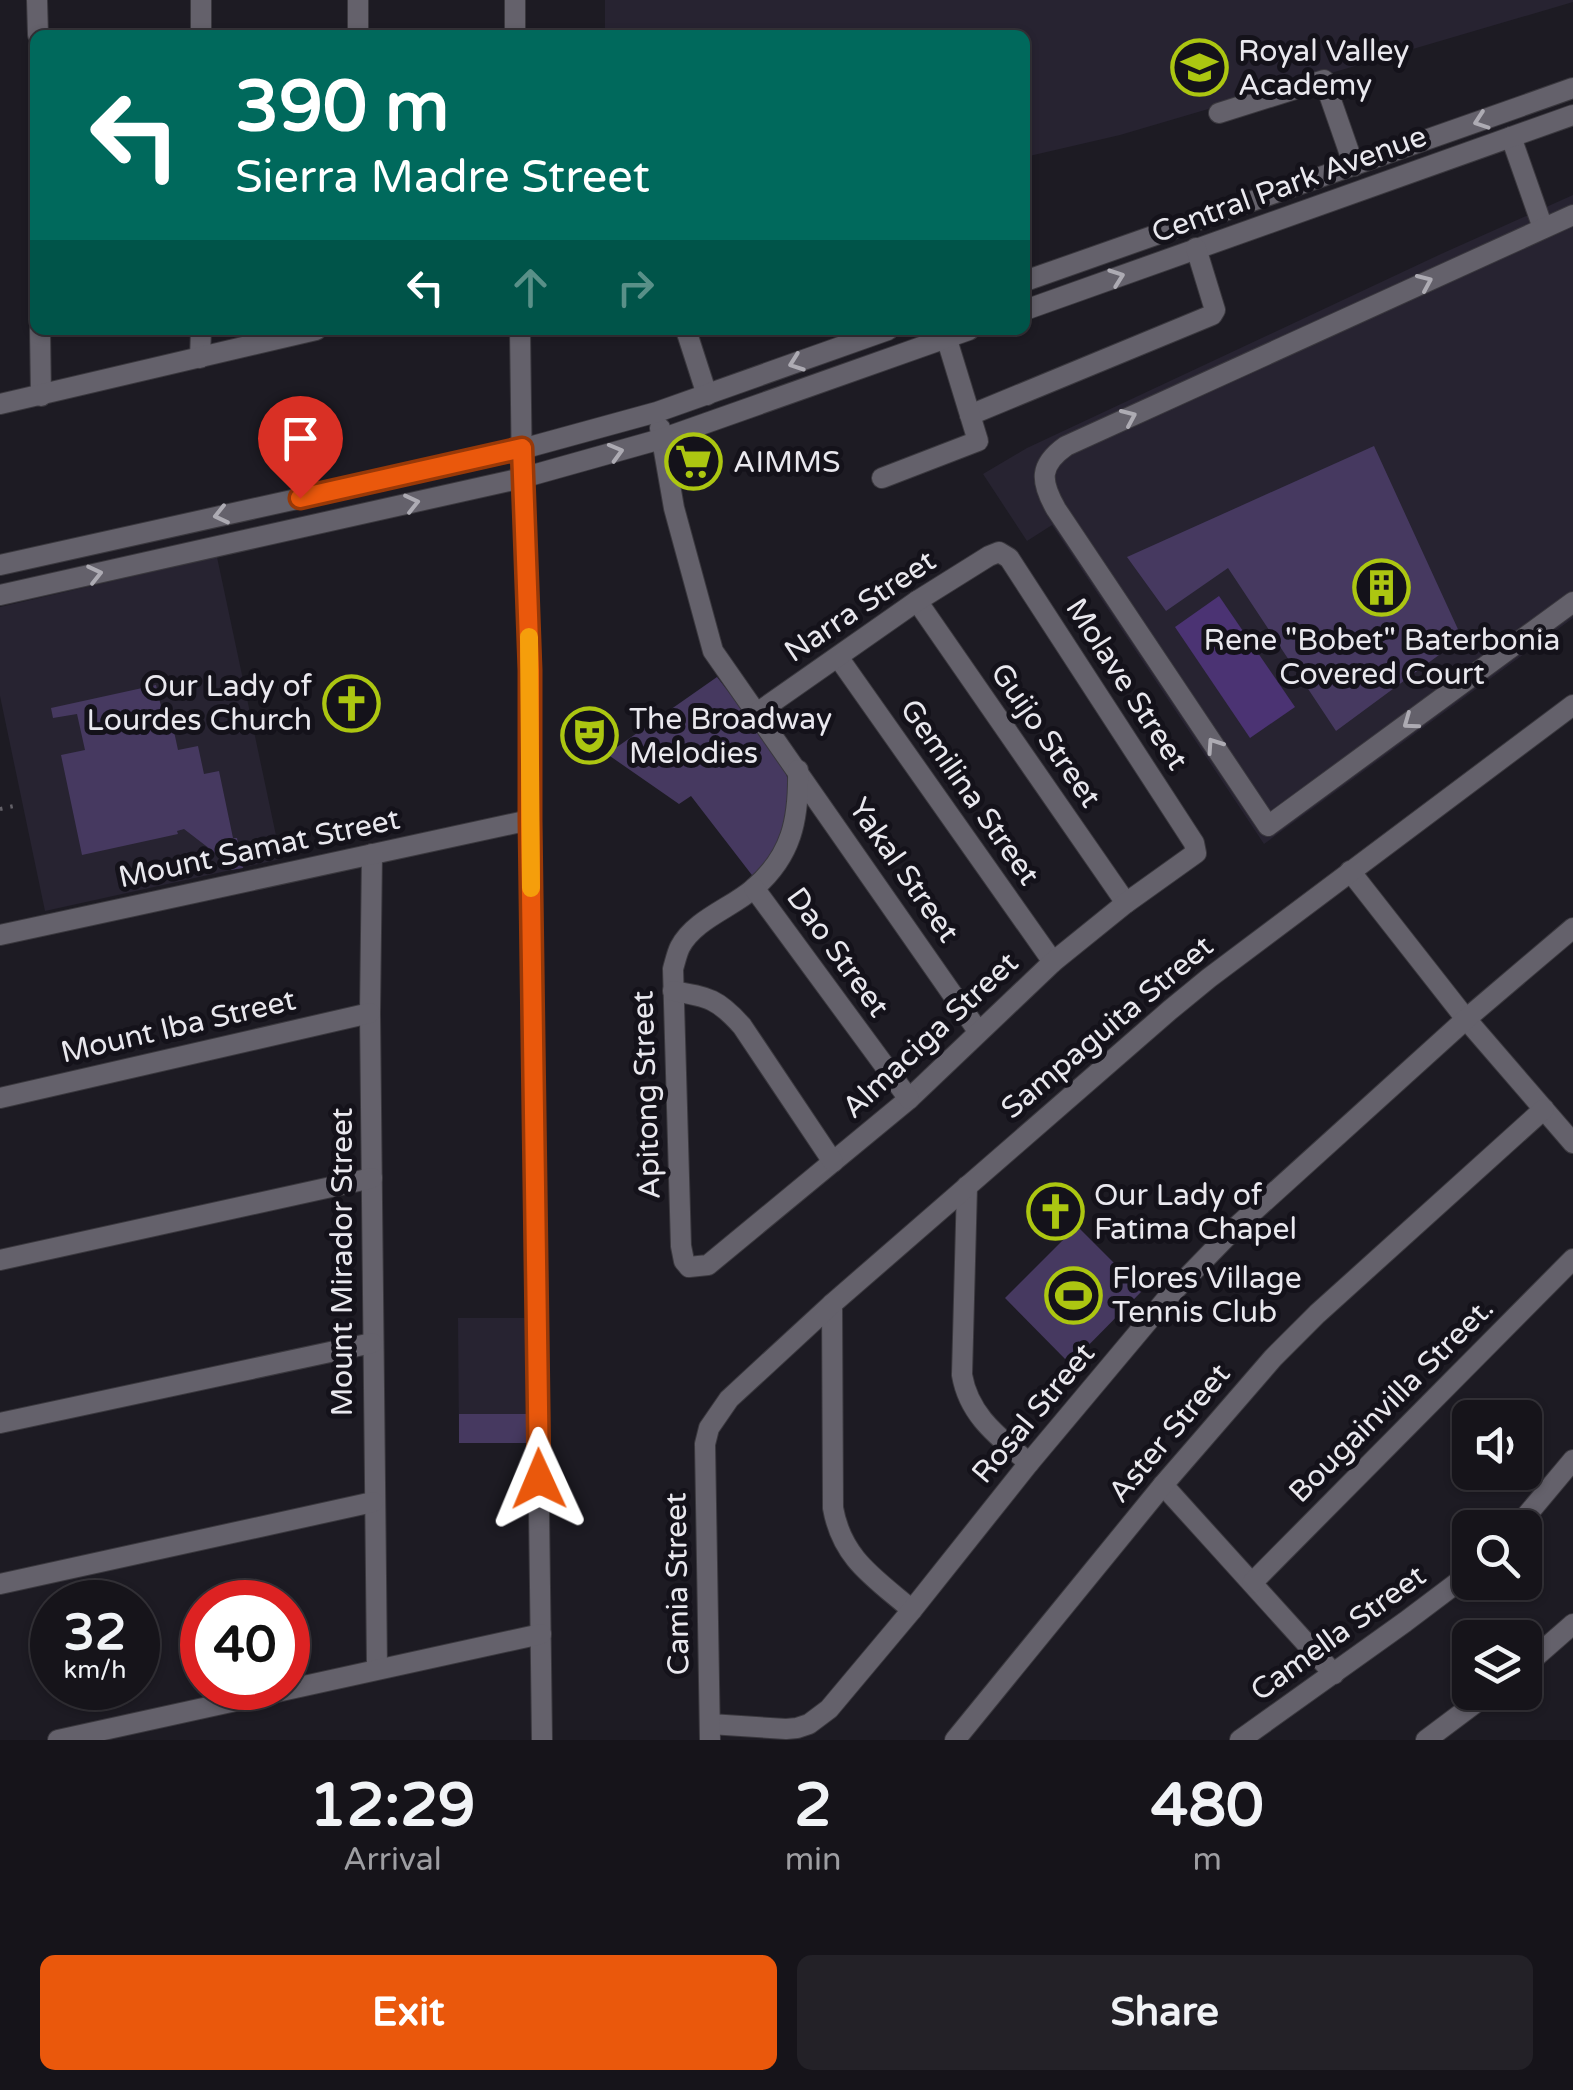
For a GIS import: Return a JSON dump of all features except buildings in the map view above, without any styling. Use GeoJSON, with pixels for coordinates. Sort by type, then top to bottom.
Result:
{"type":"FeatureCollection","features":[{"type":"Feature","properties":{"kind":"street"},"geometry":{"type":"LineString","coordinates":[[37,0],[38,30]]}},
{"type":"Feature","properties":{"kind":"street"},"geometry":{"type":"LineString","coordinates":[[200,0],[200,30]]}},
{"type":"Feature","properties":{"kind":"street"},"geometry":{"type":"LineString","coordinates":[[358,0],[358,30]]}},
{"type":"Feature","properties":{"kind":"street"},"geometry":{"type":"LineString","coordinates":[[515,0],[516,30]]}},
{"type":"Feature","properties":{"kind":"street"},"geometry":{"type":"LineString","coordinates":[[1219,112],[1324,80],[1354,166]]}},
{"type":"Feature","properties":{"kind":"street","name":"Central Park Avenue"},"geometry":{"type":"LineString","coordinates":[[1030,280],[1573,88]]}},
{"type":"Feature","properties":{"kind":"street","name":"Central Park Avenue"},"geometry":{"type":"LineString","coordinates":[[1030,308],[1573,115]]}},
{"type":"Feature","properties":{"kind":"street"},"geometry":{"type":"LineString","coordinates":[[1511,137],[1544,228]]}},
{"type":"Feature","properties":{"kind":"street"},"geometry":{"type":"LineString","coordinates":[[1424,141],[1431,164]]}},
{"type":"Feature","properties":{"kind":"street"},"geometry":{"type":"LineString","coordinates":[[1573,215],[1066,446],[1046,465],[1044,478],[1056,509],[1268,826],[1573,602]]}},
{"type":"Feature","properties":{"kind":"street"},"geometry":{"type":"LineString","coordinates":[[970,415],[1212,315],[1215,310],[1196,248]]}},
{"type":"Feature","properties":{"kind":"street"},"geometry":{"type":"LineString","coordinates":[[40,335],[41,396]]}},
{"type":"Feature","properties":{"kind":"street"},"geometry":{"type":"LineString","coordinates":[[200,335],[200,358]]}},
{"type":"Feature","properties":{"kind":"street"},"geometry":{"type":"LineString","coordinates":[[0,404],[295,335]]}},
{"type":"Feature","properties":{"kind":"street"},"geometry":{"type":"LineString","coordinates":[[520,335],[530,670],[542,1740]]}},
{"type":"Feature","properties":{"kind":"street"},"geometry":{"type":"LineString","coordinates":[[688,335],[708,394]]}},
{"type":"Feature","properties":{"kind":"street"},"geometry":{"type":"LineString","coordinates":[[0,565],[522,448],[657,412],[874,335]]}},
{"type":"Feature","properties":{"kind":"street"},"geometry":{"type":"LineString","coordinates":[[0,595],[522,478],[662,439],[942,335]]}},
{"type":"Feature","properties":{"kind":"street"},"geometry":{"type":"LineString","coordinates":[[882,478],[978,441],[945,335]]}},
{"type":"Feature","properties":{"kind":"street","name":"Yakal Street"},"geometry":{"type":"LineString","coordinates":[[657,412],[674,508],[713,651],[978,1031]]}},
{"type":"Feature","properties":{"kind":"street"},"geometry":{"type":"LineString","coordinates":[[338,490],[343,518]]}},
{"type":"Feature","properties":{"kind":"street","name":"Narra Street"},"geometry":{"type":"LineString","coordinates":[[758,713],[917,601],[999,552]]}},
{"type":"Feature","properties":{"kind":"street","name":"Molave Street"},"geometry":{"type":"LineString","coordinates":[[999,552],[1010,558],[1194,843],[1196,854]]}},
{"type":"Feature","properties":{"kind":"street","name":"Guijo Street"},"geometry":{"type":"LineString","coordinates":[[917,601],[1126,903]]}},
{"type":"Feature","properties":{"kind":"street","name":"Gemilina Street"},"geometry":{"type":"LineString","coordinates":[[838,657],[1053,962]]}},
{"type":"Feature","properties":{"kind":"street","name":"Sampaguita Street"},"geometry":{"type":"LineString","coordinates":[[710,1428],[730,1398],[832,1304],[1209,978],[1573,705]]}},
{"type":"Feature","properties":{"kind":"street","name":"Apitong Street"},"geometry":{"type":"LineString","coordinates":[[708,1265],[689,1267],[681,1246],[673,969],[680,946],[693,931],[754,888],[791,839],[799,796],[798,770]]}},
{"type":"Feature","properties":{"kind":"street","name":"Mount Samat Street"},"geometry":{"type":"LineString","coordinates":[[0,935],[530,820]]}},
{"type":"Feature","properties":{"kind":"street","name":"Mount Mirador Street"},"geometry":{"type":"LineString","coordinates":[[372,854],[377,1669]]}},
{"type":"Feature","properties":{"kind":"street","name":"Almaciga Street"},"geometry":{"type":"LineString","coordinates":[[708,1265],[909,1099],[1053,962],[1126,903],[1196,854]]}},
{"type":"Feature","properties":{"kind":"street"},"geometry":{"type":"LineString","coordinates":[[1350,871],[1466,1018],[1573,1143]]}},
{"type":"Feature","properties":{"kind":"street","name":"Dao Street"},"geometry":{"type":"LineString","coordinates":[[754,888],[909,1099]]}},
{"type":"Feature","properties":{"kind":"street","name":"Rosal Street"},"geometry":{"type":"LineString","coordinates":[[710,1732],[786,1729],[809,1724],[828,1709],[1028,1463],[1198,1266],[1466,1018],[1573,928]]}},
{"type":"Feature","properties":{"kind":"street"},"geometry":{"type":"LineString","coordinates":[[673,992],[700,996],[725,1007],[742,1026],[833,1162]]}},
{"type":"Feature","properties":{"kind":"street","name":"Mount Iba Street"},"geometry":{"type":"LineString","coordinates":[[0,1098],[370,1013]]}},
{"type":"Feature","properties":{"kind":"street","name":"Aster Street"},"geometry":{"type":"LineString","coordinates":[[956,1740],[1239,1394],[1316,1314],[1544,1109]]}},
{"type":"Feature","properties":{"kind":"street"},"geometry":{"type":"LineString","coordinates":[[0,1260],[372,1178]]}},
{"type":"Feature","properties":{"kind":"street"},"geometry":{"type":"LineString","coordinates":[[966,1186],[962,1376],[965,1391],[982,1422],[1028,1463]]}},
{"type":"Feature","properties":{"kind":"street","name":"Bougainvilla Street."},"geometry":{"type":"LineString","coordinates":[[1252,1584],[1573,1258]]}},
{"type":"Feature","properties":{"kind":"street"},"geometry":{"type":"LineString","coordinates":[[832,1304],[836,1527],[856,1560],[912,1610]]}},
{"type":"Feature","properties":{"kind":"street"},"geometry":{"type":"LineString","coordinates":[[0,1423],[372,1343]]}},
{"type":"Feature","properties":{"kind":"street","name":"Camia Street"},"geometry":{"type":"LineString","coordinates":[[710,1428],[705,1464],[710,1732]]}},
{"type":"Feature","properties":{"kind":"street"},"geometry":{"type":"LineString","coordinates":[[1531,1510],[1573,1460]]}},
{"type":"Feature","properties":{"kind":"street"},"geometry":{"type":"LineString","coordinates":[[1163,1485],[1334,1674]]}},
{"type":"Feature","properties":{"kind":"street"},"geometry":{"type":"LineString","coordinates":[[0,1584],[373,1502]]}},
{"type":"Feature","properties":{"kind":"street","name":"Camella Street"},"geometry":{"type":"LineString","coordinates":[[1240,1740],[1452,1586]]}},
{"type":"Feature","properties":{"kind":"street"},"geometry":{"type":"LineString","coordinates":[[1542,1651],[1573,1624]]}},
{"type":"Feature","properties":{"kind":"street"},"geometry":{"type":"LineString","coordinates":[[58,1740],[541,1634]]}},
{"type":"Feature","properties":{"kind":"street"},"geometry":{"type":"LineString","coordinates":[[1435,1737],[1468,1710]]}},
{"type":"Feature","properties":{"kind":"path"},"geometry":{"type":"LineString","coordinates":[[0,809],[14,806]]}},
{"type":"Feature","properties":{"kind":"shaded area"},"geometry":{"type":"Polygon","coordinates":[[[605,0],[1573,0],[1120,135],[1030,156],[1030,30],[605,30],[605,0]]]}},
{"type":"Feature","properties":{"kind":"shaded area"},"geometry":{"type":"Polygon","coordinates":[[[1573,195],[1573,618],[1264,844],[1052,525],[1027,541],[983,474],[1027,448],[1573,195]]]}},
{"type":"Feature","properties":{"kind":"shaded area"},"geometry":{"type":"Polygon","coordinates":[[[1374,446],[1462,638],[1336,731],[1228,568],[1166,611],[1127,557],[1374,446]]]}},
{"type":"Feature","properties":{"kind":"shaded area"},"geometry":{"type":"Polygon","coordinates":[[[217,557],[281,859],[45,911],[0,696],[0,607],[217,557]]]}},
{"type":"Feature","properties":{"kind":"shaded area"},"geometry":{"type":"Polygon","coordinates":[[[1219,596],[1295,707],[1250,738],[1175,627],[1219,596]]]}},
{"type":"Feature","properties":{"kind":"shaded area"},"geometry":{"type":"Polygon","coordinates":[[[717,677],[776,753],[789,785],[791,805],[776,853],[755,879],[691,796],[679,804],[607,754],[717,677]]]}},
{"type":"Feature","properties":{"kind":"shaded area"},"geometry":{"type":"Polygon","coordinates":[[[156,685],[165,723],[172,722],[178,750],[198,746],[204,774],[219,771],[243,868],[231,870],[228,858],[223,859],[184,829],[178,834],[82,855],[61,755],[85,750],[77,714],[53,718],[51,708],[156,685]]]}},
{"type":"Feature","properties":{"kind":"shaded area","name":"Flores Village Tennis Club"},"geometry":{"type":"Polygon","coordinates":[[[1077,1226],[1142,1291],[1070,1364],[1005,1298],[1077,1226]]]}},
{"type":"Feature","properties":{"kind":"shaded area"},"geometry":{"type":"Polygon","coordinates":[[[458,1318],[525,1318],[526,1443],[459,1443],[458,1318]]]}},
{"type":"Feature","properties":{"kind":"shaded area"},"geometry":{"type":"Polygon","coordinates":[[[459,1414],[526,1414],[526,1443],[459,1443],[459,1414]]]}},
{"type":"Feature","properties":{"kind":"slow traffic"},"geometry":{"type":"LineString","coordinates":[[529,637],[531,888]]}},
{"type":"Feature","properties":{"kind":"place","name":"Royal Valley Academy"},"geometry":{"type":"Point","coordinates":[1199,68]}},
{"type":"Feature","properties":{"kind":"place","name":"AIMMS"},"geometry":{"type":"Point","coordinates":[694,462]}},
{"type":"Feature","properties":{"kind":"place","name":"Rene \"Bobet\" Baterbonia Covered Court"},"geometry":{"type":"Point","coordinates":[1382,588]}},
{"type":"Feature","properties":{"kind":"place","name":"Our Lady of Lourdes Church"},"geometry":{"type":"Point","coordinates":[351,703]}},
{"type":"Feature","properties":{"kind":"place","name":"The Broadway Melodies"},"geometry":{"type":"Point","coordinates":[590,736]}},
{"type":"Feature","properties":{"kind":"place","name":"Our Lady of Fatima Chapel"},"geometry":{"type":"Point","coordinates":[1055,1212]}},
{"type":"Feature","properties":{"kind":"place","name":"Flores Village Tennis Club"},"geometry":{"type":"Point","coordinates":[1073,1295]}},
{"type":"Feature","properties":{"kind":"route"},"geometry":{"type":"LineString","coordinates":[[300,498],[522,448],[530,670],[539,1479]]}}]}
